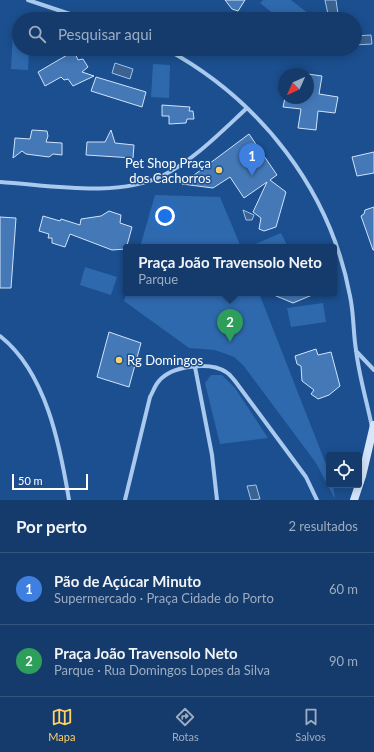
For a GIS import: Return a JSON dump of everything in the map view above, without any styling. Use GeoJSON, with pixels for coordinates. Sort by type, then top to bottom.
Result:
{"type":"FeatureCollection","features":[{"type":"Feature","properties":{"kind":"main road"},"geometry":{"type":"LineString","coordinates":[[354,500],[362,476],[373,427]]}},
{"type":"Feature","properties":{"kind":"street"},"geometry":{"type":"LineString","coordinates":[[28,0],[65,12]]}},
{"type":"Feature","properties":{"kind":"street"},"geometry":{"type":"LineString","coordinates":[[179,56],[194,64],[247,108],[266,126],[294,163],[327,220],[337,244],[350,295],[356,350],[373,427]]}},
{"type":"Feature","properties":{"kind":"street"},"geometry":{"type":"LineString","coordinates":[[0,182],[105,189],[143,183],[162,176],[207,145],[247,108]]}},
{"type":"Feature","properties":{"kind":"street"},"geometry":{"type":"LineString","coordinates":[[0,336],[17,351],[25,362],[42,396],[61,452],[69,500]]}},
{"type":"Feature","properties":{"kind":"street"},"geometry":{"type":"LineString","coordinates":[[356,350],[374,370]]}},
{"type":"Feature","properties":{"kind":"street"},"geometry":{"type":"LineString","coordinates":[[195,367],[212,455],[217,500]]}},
{"type":"Feature","properties":{"kind":"street"},"geometry":{"type":"LineString","coordinates":[[125,500],[150,397],[154,389],[159,381],[174,370],[195,367],[217,368],[226,372],[235,381],[301,471],[317,500]]}},
{"type":"Feature","properties":{"kind":"shaded area"},"geometry":{"type":"Polygon","coordinates":[[[263,0],[291,0],[306,12],[271,12],[260,3],[263,0]]]}},
{"type":"Feature","properties":{"kind":"shaded area"},"geometry":{"type":"Polygon","coordinates":[[[325,0],[336,0],[338,12],[328,12],[325,0]]]}},
{"type":"Feature","properties":{"kind":"shaded area"},"geometry":{"type":"Polygon","coordinates":[[[371,35],[372,44],[362,45],[362,36],[371,35]]]}},
{"type":"Feature","properties":{"kind":"shaded area"},"geometry":{"type":"Polygon","coordinates":[[[12,51],[12,56],[29,56],[28,70],[11,69],[12,51]]]}},
{"type":"Feature","properties":{"kind":"shaded area"},"geometry":{"type":"Polygon","coordinates":[[[115,63],[133,69],[130,79],[112,73],[115,63]]]}},
{"type":"Feature","properties":{"kind":"shaded area"},"geometry":{"type":"Polygon","coordinates":[[[153,64],[170,65],[169,98],[151,97],[153,64]]]}},
{"type":"Feature","properties":{"kind":"shaded area"},"geometry":{"type":"Polygon","coordinates":[[[155,195],[220,197],[240,244],[141,244],[155,195]]]}},
{"type":"Feature","properties":{"kind":"shaded area"},"geometry":{"type":"Polygon","coordinates":[[[243,210],[254,215],[252,220],[246,220],[243,210]]]}},
{"type":"Feature","properties":{"kind":"shaded area"},"geometry":{"type":"Polygon","coordinates":[[[281,233],[286,244],[255,244],[281,233]]]}},
{"type":"Feature","properties":{"kind":"shaded area"},"geometry":{"type":"Polygon","coordinates":[[[85,267],[117,277],[111,295],[80,285],[85,267]]]}},
{"type":"Feature","properties":{"kind":"shaded area"},"geometry":{"type":"Polygon","coordinates":[[[126,296],[260,296],[326,464],[326,482],[316,463],[243,365],[234,357],[215,350],[189,348],[124,301],[126,296]]]}},
{"type":"Feature","properties":{"kind":"shaded area"},"geometry":{"type":"Polygon","coordinates":[[[323,303],[326,322],[291,327],[287,308],[323,303]]]}},
{"type":"Feature","properties":{"kind":"shaded area"},"geometry":{"type":"Polygon","coordinates":[[[211,375],[222,375],[235,388],[268,438],[220,444],[205,383],[211,375]]]}},
{"type":"Feature","properties":{"kind":"shaded area"},"geometry":{"type":"Polygon","coordinates":[[[256,485],[260,499],[251,500],[247,486],[256,485]]]}},
{"type":"Feature","properties":{"kind":"shaded area"},"geometry":{"type":"Polygon","coordinates":[[[329,488],[333,488],[335,499],[329,488]]]}},
{"type":"Feature","properties":{"kind":"building"},"geometry":{"type":"Polygon","coordinates":[[[225,0],[245,0],[238,11],[232,9],[225,0]]]}},
{"type":"Feature","properties":{"kind":"building"},"geometry":{"type":"Polygon","coordinates":[[[65,56],[76,56],[78,60],[83,59],[88,67],[82,72],[94,76],[73,86],[68,79],[64,80],[61,77],[45,86],[38,72],[65,56]]]}},
{"type":"Feature","properties":{"kind":"building"},"geometry":{"type":"Polygon","coordinates":[[[314,75],[322,76],[319,94],[338,97],[335,113],[318,111],[316,130],[298,128],[301,109],[283,107],[284,104],[314,104],[314,75]]]}},
{"type":"Feature","properties":{"kind":"building"},"geometry":{"type":"Polygon","coordinates":[[[96,77],[146,92],[142,107],[91,91],[96,77]]]}},
{"type":"Feature","properties":{"kind":"building"},"geometry":{"type":"Polygon","coordinates":[[[162,105],[190,107],[189,111],[193,111],[194,119],[187,119],[186,123],[169,124],[169,116],[162,116],[162,105]]]}},
{"type":"Feature","properties":{"kind":"building"},"geometry":{"type":"Polygon","coordinates":[[[32,130],[47,131],[48,136],[46,142],[62,143],[62,155],[53,154],[49,157],[26,154],[22,151],[13,158],[15,138],[30,139],[32,130]]]}},
{"type":"Feature","properties":{"kind":"building"},"geometry":{"type":"Polygon","coordinates":[[[111,130],[115,143],[134,145],[133,158],[86,155],[87,142],[105,142],[111,130]]]}},
{"type":"Feature","properties":{"kind":"building"},"geometry":{"type":"Polygon","coordinates":[[[249,134],[277,175],[270,180],[286,192],[276,227],[264,231],[259,229],[261,218],[253,212],[267,182],[244,198],[230,177],[213,188],[182,184],[249,134]]]}},
{"type":"Feature","properties":{"kind":"building"},"geometry":{"type":"Polygon","coordinates":[[[374,152],[374,173],[357,176],[352,157],[374,152]]]}},
{"type":"Feature","properties":{"kind":"building"},"geometry":{"type":"Polygon","coordinates":[[[374,207],[373,250],[361,216],[364,214],[365,210],[374,207]]]}},
{"type":"Feature","properties":{"kind":"building"},"geometry":{"type":"Polygon","coordinates":[[[109,211],[121,215],[120,223],[132,227],[127,244],[123,244],[123,249],[112,250],[70,234],[65,247],[52,243],[52,238],[48,238],[49,234],[39,231],[43,216],[60,221],[61,219],[80,225],[81,219],[101,216],[109,211]]]}},
{"type":"Feature","properties":{"kind":"building"},"geometry":{"type":"Polygon","coordinates":[[[0,217],[16,218],[11,288],[0,288],[0,217]]]}},
{"type":"Feature","properties":{"kind":"building"},"geometry":{"type":"Polygon","coordinates":[[[276,296],[310,296],[293,303],[276,296]]]}},
{"type":"Feature","properties":{"kind":"building","name":"Rg Domingos"},"geometry":{"type":"Polygon","coordinates":[[[109,332],[141,343],[129,387],[97,377],[109,332]]]}},
{"type":"Feature","properties":{"kind":"building"},"geometry":{"type":"Polygon","coordinates":[[[316,349],[318,355],[331,352],[340,386],[329,395],[318,399],[311,394],[314,390],[302,381],[301,366],[297,364],[295,356],[316,349]]]}},
{"type":"Feature","properties":{"kind":"place","name":"Pet Shop Praça dos Cachorros"},"geometry":{"type":"Point","coordinates":[219,170]}},
{"type":"Feature","properties":{"kind":"place","name":"Pão de Açúcar Minuto"},"geometry":{"type":"Point","coordinates":[252,176]}},
{"type":"Feature","properties":{"kind":"place","name":"Praça João Travensolo Neto"},"geometry":{"type":"Point","coordinates":[230,342]}},
{"type":"Feature","properties":{"kind":"place","name":"Rg Domingos"},"geometry":{"type":"Point","coordinates":[119,360]}}]}
